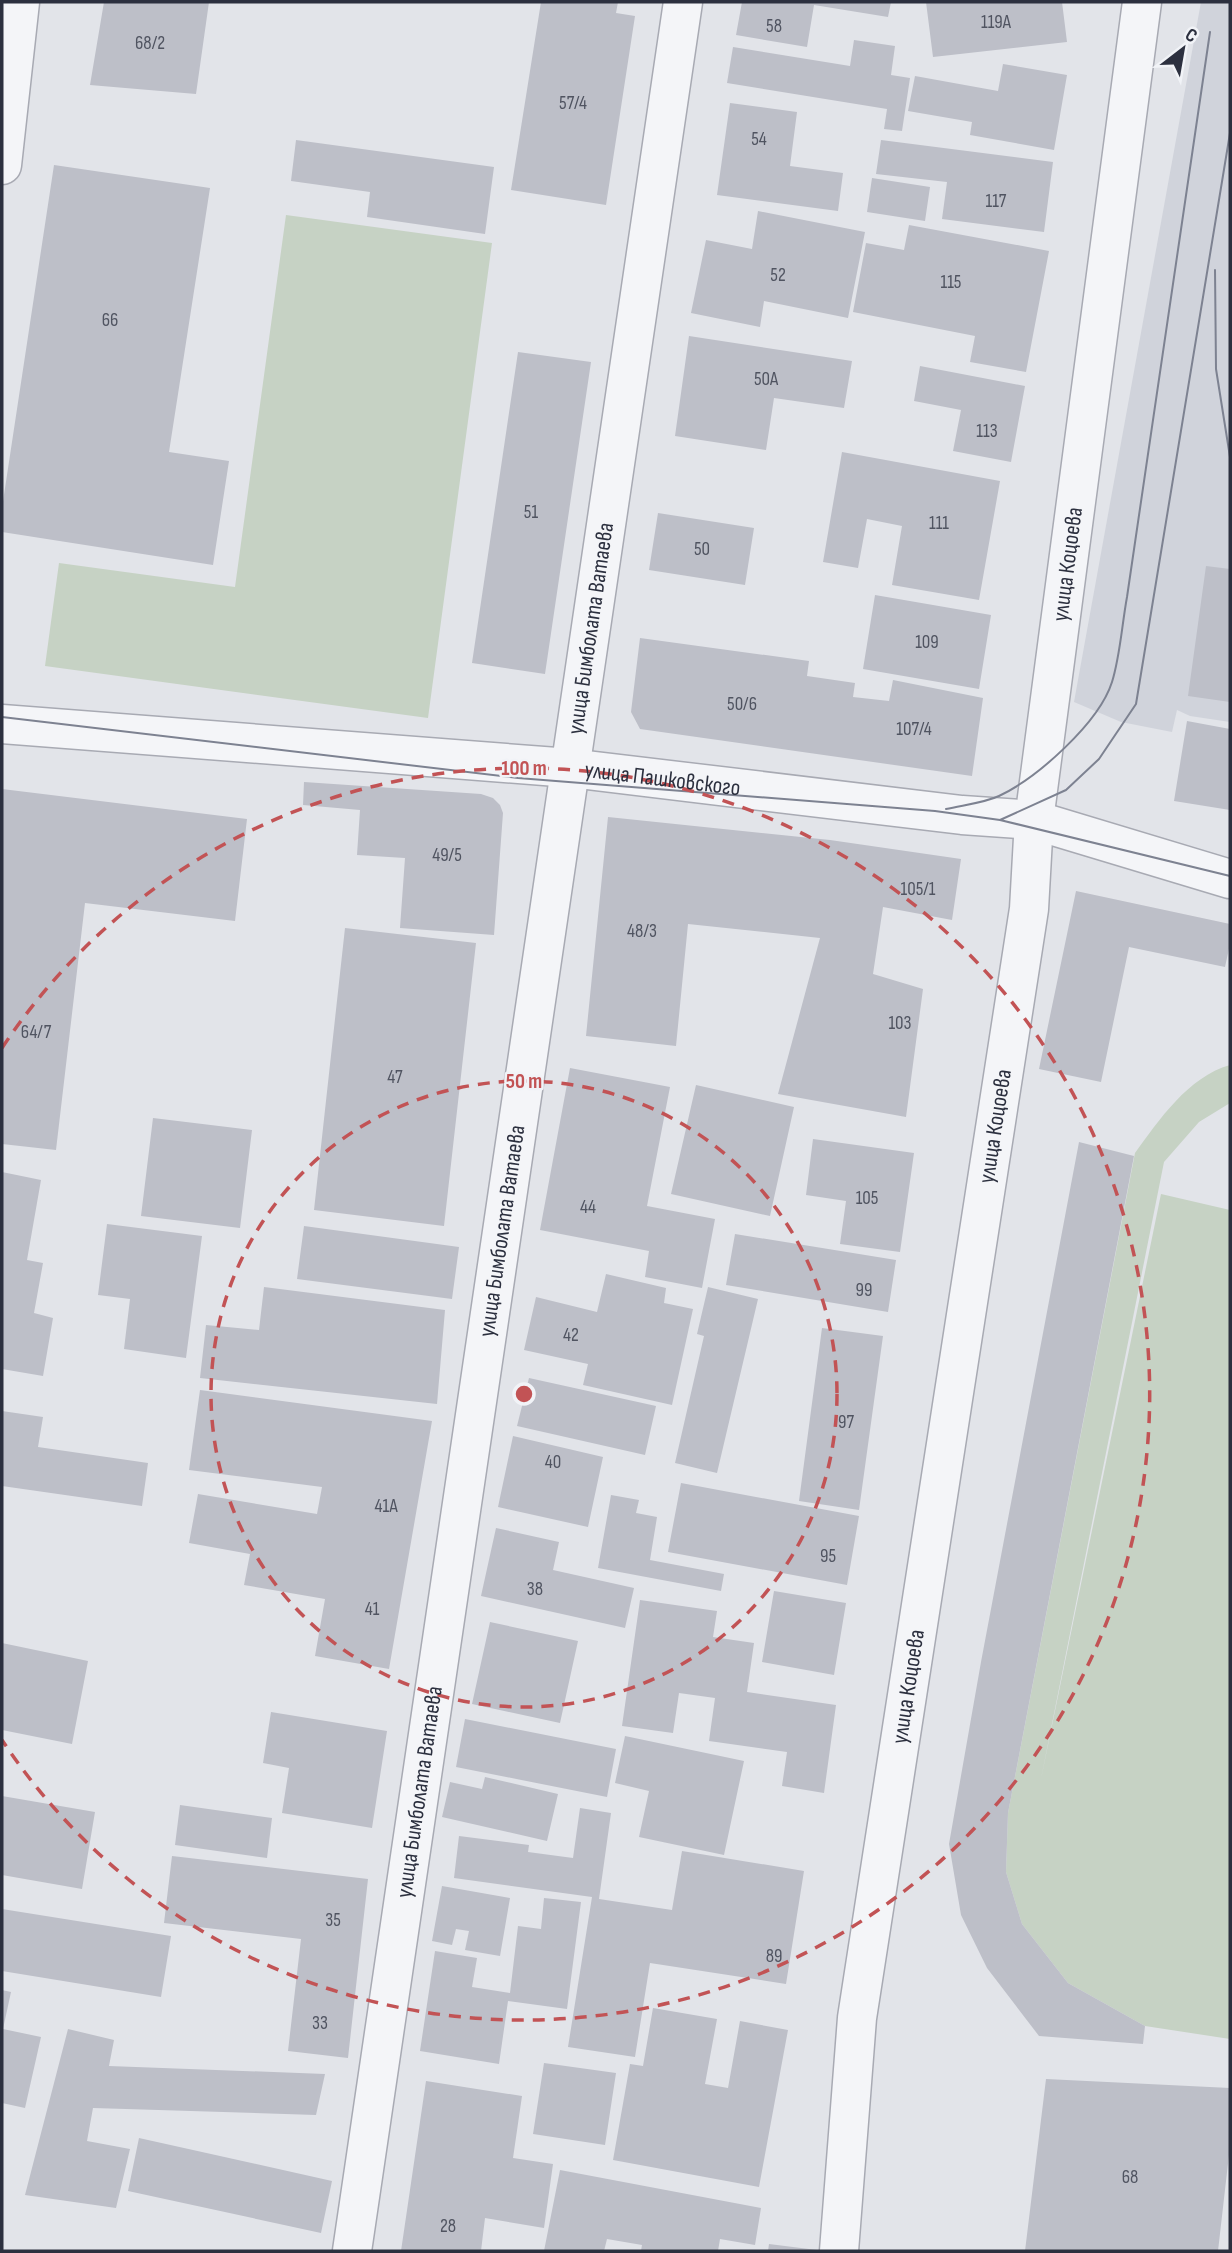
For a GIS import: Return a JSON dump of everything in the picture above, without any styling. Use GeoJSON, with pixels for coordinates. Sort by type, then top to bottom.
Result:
{"type":"FeatureCollection","features":[{"type":"Feature","properties":{"kind":"street"},"geometry":{"type":"LineString","coordinates":[[2,165],[20,2]]}},
{"type":"Feature","properties":{"kind":"street","name":"улица Бимболата Ватаева"},"geometry":{"type":"LineString","coordinates":[[352,2251],[683,2]]}},
{"type":"Feature","properties":{"kind":"street","name":"улица Коцоева"},"geometry":{"type":"LineString","coordinates":[[839,2251],[857,2018],[1029,909],[1034,820],[1142,2]]}},
{"type":"Feature","properties":{"kind":"street","name":"улица Пашковского"},"geometry":{"type":"LineString","coordinates":[[2,724],[570,768],[962,815],[1034,820],[1230,879]]}},
{"type":"Feature","properties":{"kind":"shaded area"},"geometry":{"type":"Polygon","coordinates":[[[1201,2],[1230,2],[1230,722],[1190,716],[1177,710],[1172,732],[1121,722],[1074,702],[1201,2]]]}},
{"type":"Feature","properties":{"kind":"green space"},"geometry":{"type":"Polygon","coordinates":[[[286,215],[492,243],[428,718],[45,666],[59,563],[235,587],[286,215]]]}},
{"type":"Feature","properties":{"kind":"green space"},"geometry":{"type":"Polygon","coordinates":[[[1230,1065],[1230,1103],[1199,1122],[1164,1162],[1041,1779],[1161,1194],[1230,1210],[1230,2039],[1145,2026],[1068,1983],[1022,1924],[1006,1872],[1008,1813],[1135,1153],[1188,1089],[1215,1071],[1230,1065]]]}},
{"type":"Feature","properties":{"kind":"building"},"geometry":{"type":"Polygon","coordinates":[[[104,2],[209,2],[196,94],[90,85],[104,2]]]}},
{"type":"Feature","properties":{"kind":"building"},"geometry":{"type":"Polygon","coordinates":[[[541,2],[618,2],[616,13],[635,16],[606,205],[511,190],[541,2]]]}},
{"type":"Feature","properties":{"kind":"building"},"geometry":{"type":"Polygon","coordinates":[[[742,2],[891,2],[888,17],[814,5],[807,47],[736,35],[742,2]]]}},
{"type":"Feature","properties":{"kind":"building"},"geometry":{"type":"Polygon","coordinates":[[[926,2],[1062,2],[1067,42],[933,57],[926,2]]]}},
{"type":"Feature","properties":{"kind":"building"},"geometry":{"type":"Polygon","coordinates":[[[854,40],[895,46],[891,75],[910,78],[902,131],[884,129],[887,109],[727,83],[733,47],[850,66],[854,40]]]}},
{"type":"Feature","properties":{"kind":"building"},"geometry":{"type":"Polygon","coordinates":[[[1003,64],[1067,75],[1054,150],[970,135],[972,122],[908,111],[915,76],[998,91],[1003,64]]]}},
{"type":"Feature","properties":{"kind":"building"},"geometry":{"type":"Polygon","coordinates":[[[730,103],[797,112],[790,166],[843,173],[838,211],[717,195],[730,103]]]}},
{"type":"Feature","properties":{"kind":"building"},"geometry":{"type":"Polygon","coordinates":[[[296,140],[494,167],[485,234],[367,217],[370,192],[291,181],[296,140]]]}},
{"type":"Feature","properties":{"kind":"building"},"geometry":{"type":"Polygon","coordinates":[[[881,140],[1053,162],[1044,232],[942,219],[947,182],[876,174],[881,140]]]}},
{"type":"Feature","properties":{"kind":"building"},"geometry":{"type":"Polygon","coordinates":[[[54,165],[210,188],[169,452],[229,461],[213,565],[2,532],[2,508],[54,165]]]}},
{"type":"Feature","properties":{"kind":"building"},"geometry":{"type":"Polygon","coordinates":[[[872,178],[930,187],[925,221],[867,212],[872,178]]]}},
{"type":"Feature","properties":{"kind":"building"},"geometry":{"type":"Polygon","coordinates":[[[758,211],[865,232],[848,318],[764,301],[760,327],[691,313],[706,240],[752,249],[758,211]]]}},
{"type":"Feature","properties":{"kind":"building"},"geometry":{"type":"Polygon","coordinates":[[[909,225],[1049,251],[1026,372],[970,362],[975,336],[853,312],[866,243],[904,250],[909,225]]]}},
{"type":"Feature","properties":{"kind":"building"},"geometry":{"type":"Polygon","coordinates":[[[689,336],[852,361],[844,408],[774,398],[766,450],[675,436],[689,336]]]}},
{"type":"Feature","properties":{"kind":"building"},"geometry":{"type":"Polygon","coordinates":[[[518,352],[591,362],[545,674],[472,663],[518,352]]]}},
{"type":"Feature","properties":{"kind":"building"},"geometry":{"type":"Polygon","coordinates":[[[920,366],[1025,386],[1011,462],[953,451],[961,410],[914,401],[920,366]]]}},
{"type":"Feature","properties":{"kind":"building"},"geometry":{"type":"Polygon","coordinates":[[[842,452],[1000,481],[979,600],[892,585],[902,526],[867,519],[858,568],[823,562],[842,452]]]}},
{"type":"Feature","properties":{"kind":"building"},"geometry":{"type":"Polygon","coordinates":[[[658,513],[754,528],[745,585],[649,570],[658,513]]]}},
{"type":"Feature","properties":{"kind":"building"},"geometry":{"type":"Polygon","coordinates":[[[1206,566],[1230,569],[1230,702],[1188,696],[1206,566]]]}},
{"type":"Feature","properties":{"kind":"building"},"geometry":{"type":"Polygon","coordinates":[[[875,595],[991,615],[979,689],[863,669],[875,595]]]}},
{"type":"Feature","properties":{"kind":"building"},"geometry":{"type":"Polygon","coordinates":[[[640,638],[809,661],[807,676],[855,683],[853,697],[889,701],[893,680],[983,698],[972,776],[640,729],[631,712],[640,638]]]}},
{"type":"Feature","properties":{"kind":"building"},"geometry":{"type":"Polygon","coordinates":[[[1187,721],[1230,729],[1230,810],[1174,801],[1187,721]]]}},
{"type":"Feature","properties":{"kind":"building"},"geometry":{"type":"Polygon","coordinates":[[[304,782],[481,794],[493,798],[503,813],[494,935],[400,928],[405,858],[357,855],[360,810],[303,805],[304,782]]]}},
{"type":"Feature","properties":{"kind":"building"},"geometry":{"type":"Polygon","coordinates":[[[2,789],[247,819],[235,921],[85,903],[56,1150],[2,1144],[2,789]]]}},
{"type":"Feature","properties":{"kind":"building"},"geometry":{"type":"Polygon","coordinates":[[[608,817],[830,840],[961,859],[952,920],[883,907],[873,974],[923,989],[906,1117],[778,1094],[820,938],[688,924],[676,1046],[586,1036],[608,817]]]}},
{"type":"Feature","properties":{"kind":"building"},"geometry":{"type":"Polygon","coordinates":[[[1076,891],[1230,924],[1230,944],[1225,967],[1129,947],[1101,1082],[1039,1069],[1076,891]]]}},
{"type":"Feature","properties":{"kind":"building"},"geometry":{"type":"Polygon","coordinates":[[[345,928],[476,943],[444,1226],[314,1210],[345,928]]]}},
{"type":"Feature","properties":{"kind":"building"},"geometry":{"type":"Polygon","coordinates":[[[570,1068],[670,1087],[647,1206],[715,1219],[702,1288],[645,1277],[649,1251],[540,1230],[570,1068]]]}},
{"type":"Feature","properties":{"kind":"building"},"geometry":{"type":"Polygon","coordinates":[[[696,1085],[794,1107],[770,1216],[671,1194],[696,1085]]]}},
{"type":"Feature","properties":{"kind":"building"},"geometry":{"type":"Polygon","coordinates":[[[153,1118],[252,1130],[240,1228],[141,1216],[153,1118]]]}},
{"type":"Feature","properties":{"kind":"building"},"geometry":{"type":"Polygon","coordinates":[[[813,1139],[914,1153],[900,1252],[840,1244],[846,1201],[806,1195],[813,1139]]]}},
{"type":"Feature","properties":{"kind":"building"},"geometry":{"type":"Polygon","coordinates":[[[1079,1142],[1134,1156],[1008,1813],[1006,1872],[1022,1924],[1068,1983],[1145,2026],[1143,2044],[1039,2036],[987,1968],[961,1915],[949,1844],[1079,1142]]]}},
{"type":"Feature","properties":{"kind":"building"},"geometry":{"type":"Polygon","coordinates":[[[2,1172],[41,1180],[27,1260],[43,1263],[34,1313],[53,1318],[43,1376],[2,1369],[2,1172]]]}},
{"type":"Feature","properties":{"kind":"building"},"geometry":{"type":"Polygon","coordinates":[[[107,1224],[202,1236],[186,1358],[124,1349],[130,1299],[98,1295],[107,1224]]]}},
{"type":"Feature","properties":{"kind":"building"},"geometry":{"type":"Polygon","coordinates":[[[304,1226],[459,1247],[452,1299],[297,1279],[304,1226]]]}},
{"type":"Feature","properties":{"kind":"building"},"geometry":{"type":"Polygon","coordinates":[[[735,1234],[896,1260],[888,1312],[726,1285],[735,1234]]]}},
{"type":"Feature","properties":{"kind":"building"},"geometry":{"type":"Polygon","coordinates":[[[606,1274],[666,1288],[664,1303],[693,1309],[672,1405],[583,1385],[588,1364],[524,1350],[536,1297],[597,1312],[606,1274]]]}},
{"type":"Feature","properties":{"kind":"building"},"geometry":{"type":"Polygon","coordinates":[[[264,1287],[445,1310],[437,1404],[200,1378],[206,1325],[259,1330],[264,1287]]]}},
{"type":"Feature","properties":{"kind":"building"},"geometry":{"type":"Polygon","coordinates":[[[708,1287],[758,1299],[717,1473],[675,1463],[704,1336],[697,1334],[708,1287]]]}},
{"type":"Feature","properties":{"kind":"building"},"geometry":{"type":"Polygon","coordinates":[[[822,1328],[883,1336],[859,1510],[799,1501],[822,1328]]]}},
{"type":"Feature","properties":{"kind":"building"},"geometry":{"type":"Polygon","coordinates":[[[529,1378],[656,1406],[645,1455],[517,1426],[529,1378]]]}},
{"type":"Feature","properties":{"kind":"building"},"geometry":{"type":"Polygon","coordinates":[[[200,1390],[432,1421],[389,1669],[315,1656],[325,1599],[244,1585],[250,1554],[189,1543],[198,1494],[317,1514],[322,1487],[189,1470],[200,1390]]]}},
{"type":"Feature","properties":{"kind":"building"},"geometry":{"type":"Polygon","coordinates":[[[2,1411],[43,1417],[38,1447],[148,1463],[142,1506],[2,1486],[2,1411]]]}},
{"type":"Feature","properties":{"kind":"building"},"geometry":{"type":"Polygon","coordinates":[[[513,1436],[603,1457],[588,1527],[498,1507],[513,1436]]]}},
{"type":"Feature","properties":{"kind":"building"},"geometry":{"type":"Polygon","coordinates":[[[681,1483],[859,1516],[847,1585],[668,1552],[681,1483]]]}},
{"type":"Feature","properties":{"kind":"building"},"geometry":{"type":"Polygon","coordinates":[[[611,1495],[639,1500],[636,1513],[657,1517],[650,1560],[724,1574],[721,1591],[598,1568],[611,1495]]]}},
{"type":"Feature","properties":{"kind":"building"},"geometry":{"type":"Polygon","coordinates":[[[496,1528],[559,1542],[553,1570],[634,1588],[625,1628],[481,1596],[496,1528]]]}},
{"type":"Feature","properties":{"kind":"building"},"geometry":{"type":"Polygon","coordinates":[[[774,1591],[846,1603],[834,1675],[762,1662],[774,1591]]]}},
{"type":"Feature","properties":{"kind":"building"},"geometry":{"type":"Polygon","coordinates":[[[640,1600],[717,1611],[713,1637],[754,1643],[747,1692],[836,1705],[824,1793],[782,1786],[787,1752],[709,1741],[715,1698],[679,1693],[673,1733],[622,1726],[640,1600]]]}},
{"type":"Feature","properties":{"kind":"building"},"geometry":{"type":"Polygon","coordinates":[[[490,1622],[578,1641],[560,1723],[472,1704],[490,1622]]]}},
{"type":"Feature","properties":{"kind":"building"},"geometry":{"type":"Polygon","coordinates":[[[2,1643],[88,1661],[72,1744],[2,1730],[2,1643]]]}},
{"type":"Feature","properties":{"kind":"building"},"geometry":{"type":"Polygon","coordinates":[[[271,1712],[387,1731],[372,1828],[282,1813],[289,1768],[263,1763],[271,1712]]]}},
{"type":"Feature","properties":{"kind":"building"},"geometry":{"type":"Polygon","coordinates":[[[465,1719],[616,1749],[607,1797],[456,1767],[465,1719]]]}},
{"type":"Feature","properties":{"kind":"building"},"geometry":{"type":"Polygon","coordinates":[[[625,1736],[744,1761],[724,1855],[639,1837],[649,1791],[615,1783],[625,1736]]]}},
{"type":"Feature","properties":{"kind":"building"},"geometry":{"type":"Polygon","coordinates":[[[485,1777],[558,1794],[547,1841],[442,1817],[450,1782],[482,1789],[485,1777]]]}},
{"type":"Feature","properties":{"kind":"building"},"geometry":{"type":"Polygon","coordinates":[[[2,1796],[95,1812],[82,1889],[2,1875],[2,1796]]]}},
{"type":"Feature","properties":{"kind":"building"},"geometry":{"type":"Polygon","coordinates":[[[180,1805],[272,1818],[267,1858],[175,1845],[180,1805]]]}},
{"type":"Feature","properties":{"kind":"building"},"geometry":{"type":"Polygon","coordinates":[[[580,1808],[611,1813],[599,1899],[672,1910],[682,1851],[804,1871],[786,1984],[650,1963],[635,2057],[568,2047],[592,1897],[454,1878],[459,1836],[529,1845],[528,1852],[573,1858],[580,1808]]]}},
{"type":"Feature","properties":{"kind":"building"},"geometry":{"type":"Polygon","coordinates":[[[172,1856],[368,1879],[348,2058],[288,2051],[301,1939],[164,1923],[172,1856]]]}},
{"type":"Feature","properties":{"kind":"building"},"geometry":{"type":"Polygon","coordinates":[[[442,1886],[510,1898],[500,1956],[465,1950],[469,1931],[456,1929],[452,1945],[432,1941],[442,1886]]]}},
{"type":"Feature","properties":{"kind":"building"},"geometry":{"type":"Polygon","coordinates":[[[544,1898],[581,1902],[567,2009],[508,2001],[499,2064],[420,2051],[435,1951],[477,1958],[472,1987],[510,1993],[518,1926],[541,1929],[544,1898]]]}},
{"type":"Feature","properties":{"kind":"building"},"geometry":{"type":"Polygon","coordinates":[[[2,1909],[171,1936],[161,1997],[2,1971],[2,1909]]]}},
{"type":"Feature","properties":{"kind":"building"},"geometry":{"type":"Polygon","coordinates":[[[2,1990],[11,1992],[3,2029],[41,2037],[25,2108],[2,2103],[2,1990]]]}},
{"type":"Feature","properties":{"kind":"building"},"geometry":{"type":"Polygon","coordinates":[[[653,2008],[717,2019],[705,2084],[728,2088],[740,2021],[788,2030],[759,2187],[613,2160],[630,2064],[643,2066],[653,2008]]]}},
{"type":"Feature","properties":{"kind":"building"},"geometry":{"type":"Polygon","coordinates":[[[68,2029],[114,2040],[109,2066],[325,2074],[316,2115],[93,2108],[87,2141],[130,2149],[116,2208],[25,2195],[68,2029]]]}},
{"type":"Feature","properties":{"kind":"building"},"geometry":{"type":"Polygon","coordinates":[[[544,2063],[616,2073],[605,2145],[533,2134],[544,2063]]]}},
{"type":"Feature","properties":{"kind":"building"},"geometry":{"type":"Polygon","coordinates":[[[1046,2079],[1230,2088],[1230,2146],[1218,2251],[1025,2251],[1046,2079]]]}},
{"type":"Feature","properties":{"kind":"building"},"geometry":{"type":"Polygon","coordinates":[[[426,2081],[522,2096],[513,2158],[553,2164],[544,2228],[485,2218],[481,2251],[401,2251],[426,2081]]]}},
{"type":"Feature","properties":{"kind":"building"},"geometry":{"type":"Polygon","coordinates":[[[139,2138],[332,2181],[321,2233],[128,2191],[139,2138]]]}},
{"type":"Feature","properties":{"kind":"building"},"geometry":{"type":"Polygon","coordinates":[[[560,2170],[761,2208],[755,2245],[720,2239],[718,2251],[641,2251],[642,2245],[607,2239],[604,2251],[544,2251],[560,2170]]]}},
{"type":"Feature","properties":{"kind":"building"},"geometry":{"type":"Polygon","coordinates":[[[769,2244],[817,2250],[817,2251],[768,2251],[769,2244]]]}},
{"type":"Feature","properties":{"kind":"tram line"},"geometry":{"type":"LineString","coordinates":[[946,809],[999,796],[1048,763],[1094,715],[1112,682],[1121,640],[1210,32]]}},
{"type":"Feature","properties":{"kind":"tram line"},"geometry":{"type":"LineString","coordinates":[[1000,820],[1066,790],[1099,759],[1136,704],[1230,133]]}},
{"type":"Feature","properties":{"kind":"tram line"},"geometry":{"type":"LineString","coordinates":[[1215,270],[1216,369],[1230,457]]}},
{"type":"Feature","properties":{"kind":"tram line"},"geometry":{"type":"LineString","coordinates":[[2,717],[518,778],[935,811],[1000,820],[1230,876]]}}]}
